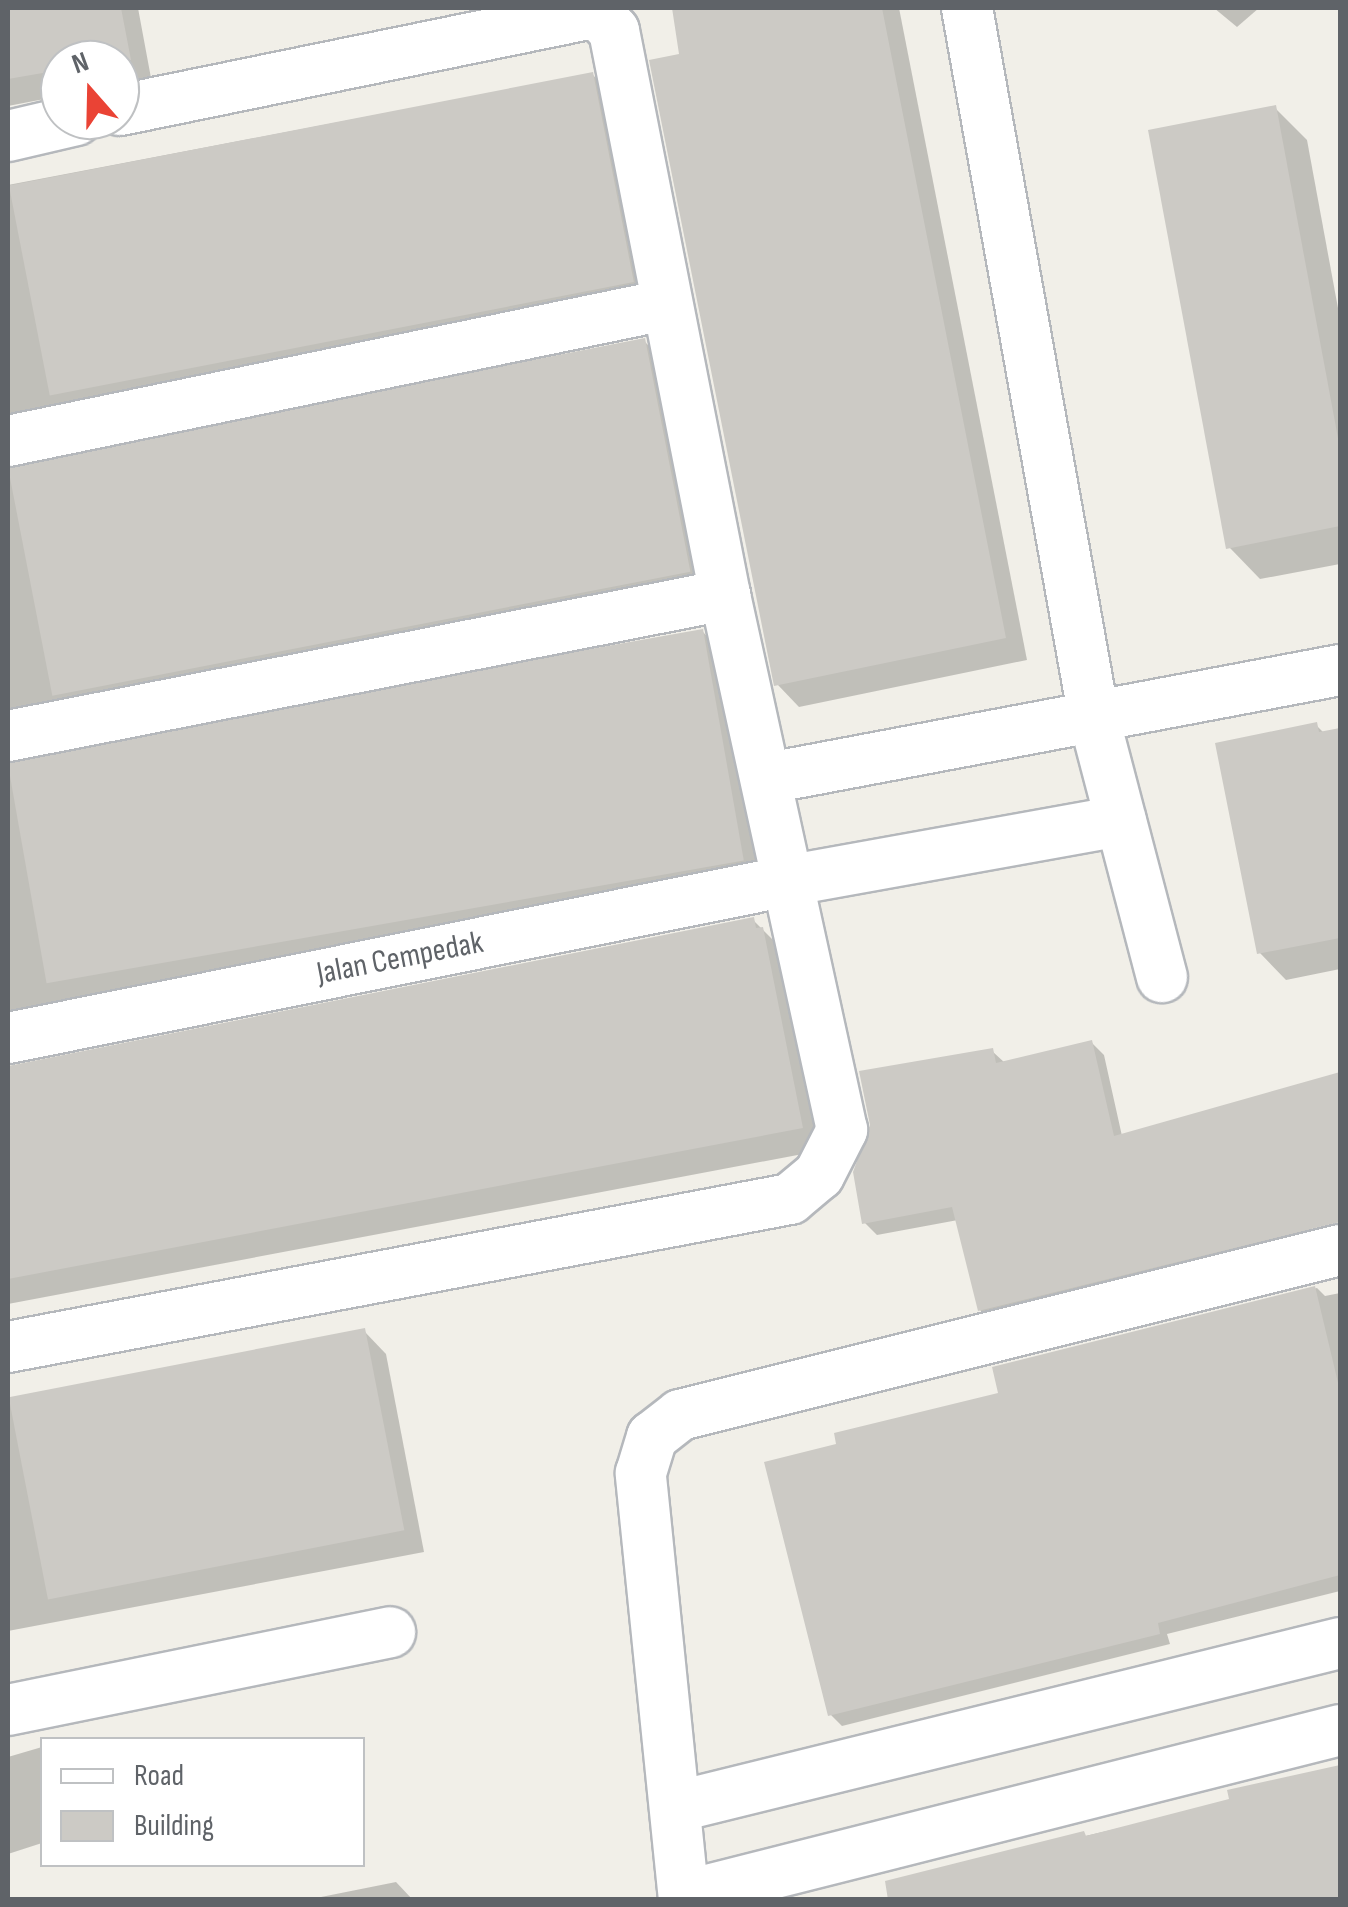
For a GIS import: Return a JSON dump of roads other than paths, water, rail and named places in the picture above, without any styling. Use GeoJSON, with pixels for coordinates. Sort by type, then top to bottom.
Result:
{"type":"FeatureCollection","features":[{"type":"Feature","properties":{"kind":"street"},"geometry":{"type":"LineString","coordinates":[[967,8],[1094,718],[1162,978]]}},
{"type":"Feature","properties":{"kind":"street"},"geometry":{"type":"LineString","coordinates":[[8,1347],[790,1199],[819,1174],[842,1130],[792,880],[725,595],[614,32],[600,16],[140,106]]}},
{"type":"Feature","properties":{"kind":"street"},"geometry":{"type":"LineString","coordinates":[[8,136],[40,128]]}},
{"type":"Feature","properties":{"kind":"street"},"geometry":{"type":"LineString","coordinates":[[8,441],[665,305]]}},
{"type":"Feature","properties":{"kind":"street"},"geometry":{"type":"LineString","coordinates":[[8,736],[725,595]]}},
{"type":"Feature","properties":{"kind":"street"},"geometry":{"type":"LineString","coordinates":[[769,778],[1340,670]]}},
{"type":"Feature","properties":{"kind":"street","name":"Jalan Cempedak"},"geometry":{"type":"LineString","coordinates":[[8,1038],[792,880],[1121,820]]}},
{"type":"Feature","properties":{"kind":"street"},"geometry":{"type":"LineString","coordinates":[[1340,1250],[680,1416],[652,1437],[641,1473],[684,1898],[1340,1730]]}},
{"type":"Feature","properties":{"kind":"street"},"geometry":{"type":"LineString","coordinates":[[8,1710],[390,1632]]}},
{"type":"Feature","properties":{"kind":"street"},"geometry":{"type":"LineString","coordinates":[[675,1806],[1340,1643]]}}]}
